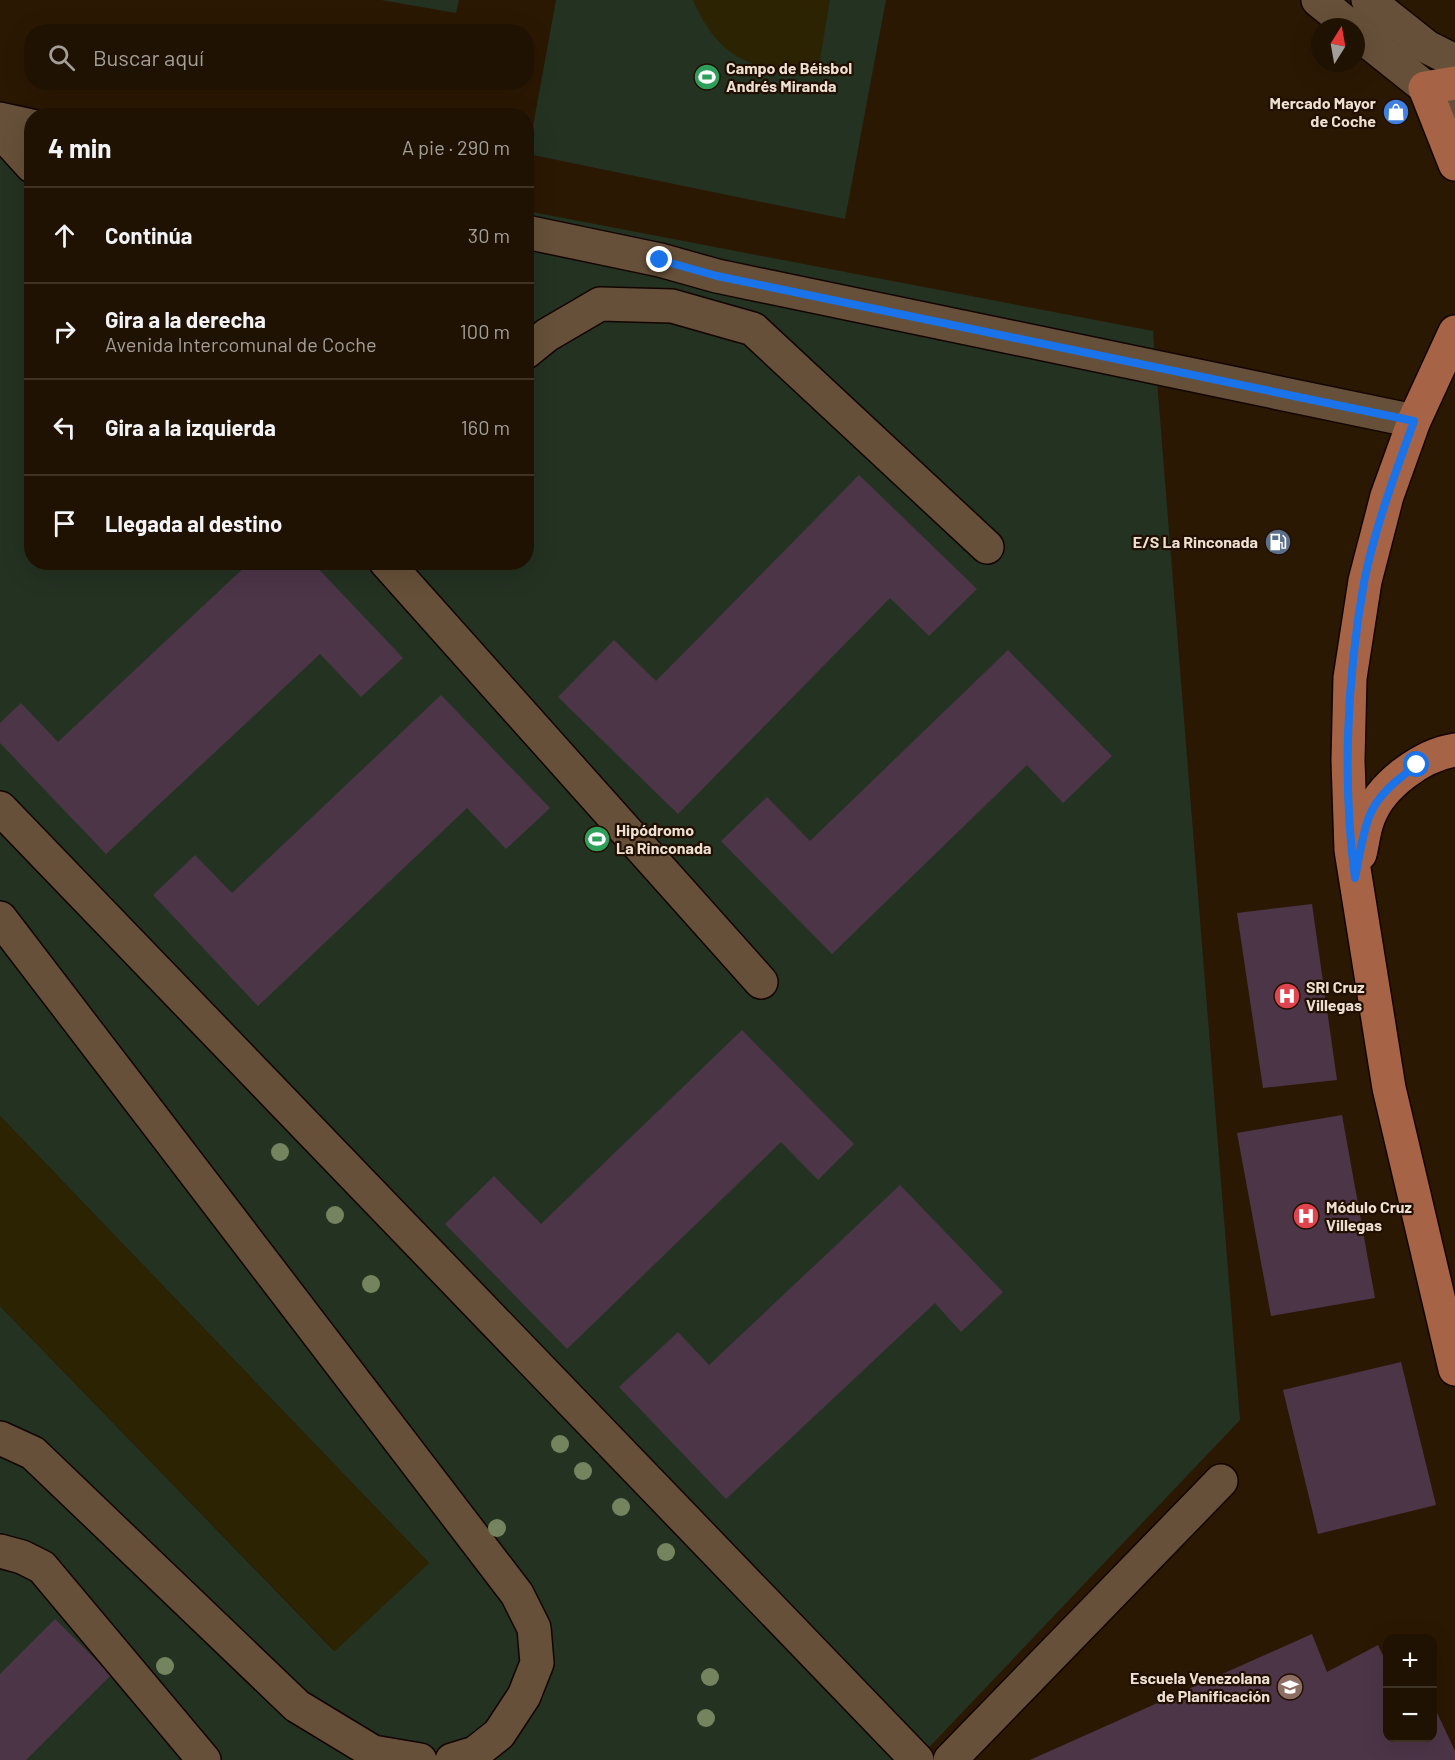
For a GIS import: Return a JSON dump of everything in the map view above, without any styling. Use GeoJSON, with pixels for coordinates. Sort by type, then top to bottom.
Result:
{"type":"FeatureCollection","features":[{"type":"Feature","properties":{"kind":"main road"},"geometry":{"type":"LineString","coordinates":[[1440,86],[1455,164]]}},
{"type":"Feature","properties":{"kind":"main road"},"geometry":{"type":"LineString","coordinates":[[1455,332],[1414,421],[1387,496],[1365,581],[1350,678],[1348,760],[1351,850],[1389,1088],[1455,1369]]}},
{"type":"Feature","properties":{"kind":"main road"},"geometry":{"type":"LineString","coordinates":[[1355,878],[1369,816],[1381,797],[1398,779],[1417,765],[1441,752],[1455,750]]}},
{"type":"Feature","properties":{"kind":"lane"},"geometry":{"type":"LineString","coordinates":[[1318,0],[1339,18]]}},
{"type":"Feature","properties":{"kind":"lane"},"geometry":{"type":"LineString","coordinates":[[1368,0],[1426,47],[1455,61]]}},
{"type":"Feature","properties":{"kind":"lane"},"geometry":{"type":"LineString","coordinates":[[1365,38],[1440,86],[1455,111]]}},
{"type":"Feature","properties":{"kind":"lane"},"geometry":{"type":"LineString","coordinates":[[0,119],[24,124]]}},
{"type":"Feature","properties":{"kind":"lane"},"geometry":{"type":"LineString","coordinates":[[0,130],[24,157]]}},
{"type":"Feature","properties":{"kind":"lane"},"geometry":{"type":"LineString","coordinates":[[534,233],[660,260],[717,276],[1414,421]]}},
{"type":"Feature","properties":{"kind":"lane"},"geometry":{"type":"LineString","coordinates":[[534,346],[547,335],[600,304],[672,306],[753,329],[987,547]]}},
{"type":"Feature","properties":{"kind":"lane"},"geometry":{"type":"LineString","coordinates":[[393,570],[761,982]]}},
{"type":"Feature","properties":{"kind":"lane"},"geometry":{"type":"LineString","coordinates":[[0,808],[917,1760]]}},
{"type":"Feature","properties":{"kind":"lane"},"geometry":{"type":"LineString","coordinates":[[0,918],[517,1594],[534,1628],[537,1664],[524,1696],[499,1734],[475,1753],[452,1760]]}},
{"type":"Feature","properties":{"kind":"lane"},"geometry":{"type":"LineString","coordinates":[[0,1438],[33,1453],[297,1706],[373,1752],[420,1760]]}},
{"type":"Feature","properties":{"kind":"lane"},"geometry":{"type":"LineString","coordinates":[[950,1760],[1221,1481]]}},
{"type":"Feature","properties":{"kind":"lane"},"geometry":{"type":"LineString","coordinates":[[0,1551],[22,1557],[42,1567],[204,1760]]}},
{"type":"Feature","properties":{"kind":"green space"},"geometry":{"type":"Polygon","coordinates":[[[381,0],[459,0],[456,13],[381,0]]]}},
{"type":"Feature","properties":{"kind":"green space","name":"Campo de Béisbol Andrés Miranda"},"geometry":{"type":"Polygon","coordinates":[[[556,0],[886,0],[845,219],[534,155],[534,121],[556,0]]]}},
{"type":"Feature","properties":{"kind":"green space","name":"Hipódromo La Rinconada"},"geometry":{"type":"Polygon","coordinates":[[[0,109],[24,114],[24,570],[534,570],[534,212],[1153,331],[1240,1420],[917,1760],[0,1760],[0,1306],[334,1651],[429,1563],[0,1116],[0,109]]]}},
{"type":"Feature","properties":{"kind":"sand"},"geometry":{"type":"Polygon","coordinates":[[[693,0],[830,0],[819,65],[777,68],[758,65],[742,59],[728,50],[715,37],[693,0]]]}},
{"type":"Feature","properties":{"kind":"sand"},"geometry":{"type":"Polygon","coordinates":[[[0,1116],[429,1563],[335,1651],[0,1306],[0,1116]]]}},
{"type":"Feature","properties":{"kind":"building"},"geometry":{"type":"Polygon","coordinates":[[[859,475],[977,589],[929,636],[890,598],[678,814],[558,697],[614,640],[656,681],[859,475]]]}},
{"type":"Feature","properties":{"kind":"building"},"geometry":{"type":"Polygon","coordinates":[[[241,570],[320,570],[403,658],[361,697],[320,654],[106,854],[0,743],[0,723],[21,703],[58,742],[241,570]]]}},
{"type":"Feature","properties":{"kind":"building"},"geometry":{"type":"Polygon","coordinates":[[[1008,650],[1112,756],[1063,803],[1027,765],[832,954],[721,841],[767,797],[810,841],[1008,650]]]}},
{"type":"Feature","properties":{"kind":"building"},"geometry":{"type":"Polygon","coordinates":[[[441,695],[550,808],[506,849],[467,808],[258,1006],[153,895],[195,855],[232,893],[441,695]]]}},
{"type":"Feature","properties":{"kind":"building","name":"SRI Cruz Villegas"},"geometry":{"type":"Polygon","coordinates":[[[1312,904],[1337,1080],[1263,1088],[1237,913],[1312,904]]]}},
{"type":"Feature","properties":{"kind":"building"},"geometry":{"type":"Polygon","coordinates":[[[742,1030],[854,1144],[818,1180],[781,1142],[567,1349],[445,1224],[494,1176],[541,1224],[742,1030]]]}},
{"type":"Feature","properties":{"kind":"building","name":"Módulo Cruz Villegas"},"geometry":{"type":"Polygon","coordinates":[[[1342,1115],[1375,1298],[1271,1316],[1237,1133],[1342,1115]]]}},
{"type":"Feature","properties":{"kind":"building"},"geometry":{"type":"Polygon","coordinates":[[[900,1185],[1003,1292],[961,1332],[935,1303],[726,1499],[619,1387],[678,1332],[709,1365],[900,1185]]]}},
{"type":"Feature","properties":{"kind":"building"},"geometry":{"type":"Polygon","coordinates":[[[1401,1362],[1436,1505],[1318,1534],[1283,1390],[1401,1362]]]}},
{"type":"Feature","properties":{"kind":"building"},"geometry":{"type":"Polygon","coordinates":[[[55,1619],[111,1675],[26,1760],[0,1760],[0,1674],[55,1619]]]}},
{"type":"Feature","properties":{"kind":"building","name":"Escuela Venezolana de Planificación"},"geometry":{"type":"Polygon","coordinates":[[[1312,1634],[1327,1672],[1378,1645],[1383,1656],[1383,1742],[1437,1742],[1437,1713],[1455,1751],[1455,1760],[1030,1760],[1312,1634]]]}},
{"type":"Feature","properties":{"kind":"place","name":"Campo de Béisbol Andrés Miranda"},"geometry":{"type":"Point","coordinates":[707,77]}},
{"type":"Feature","properties":{"kind":"place","name":"Mercado Mayor de Coche"},"geometry":{"type":"Point","coordinates":[1396,112]}},
{"type":"Feature","properties":{"kind":"place","name":"E/S La Rinconada"},"geometry":{"type":"Point","coordinates":[1278,542]}},
{"type":"Feature","properties":{"kind":"place","name":"Hipódromo La Rinconada"},"geometry":{"type":"Point","coordinates":[597,839]}},
{"type":"Feature","properties":{"kind":"place","name":"SRI Cruz Villegas"},"geometry":{"type":"Point","coordinates":[1287,996]}},
{"type":"Feature","properties":{"kind":"place","name":"Módulo Cruz Villegas"},"geometry":{"type":"Point","coordinates":[1306,1216]}},
{"type":"Feature","properties":{"kind":"place","name":"Escuela Venezolana de Planificación"},"geometry":{"type":"Point","coordinates":[1290,1687]}},
{"type":"Feature","properties":{"kind":"route"},"geometry":{"type":"LineString","coordinates":[[660,260],[717,276],[1414,421],[1387,496],[1365,581],[1350,678],[1348,760],[1351,850],[1355,878],[1369,816],[1381,797],[1398,779],[1417,765]]}}]}
